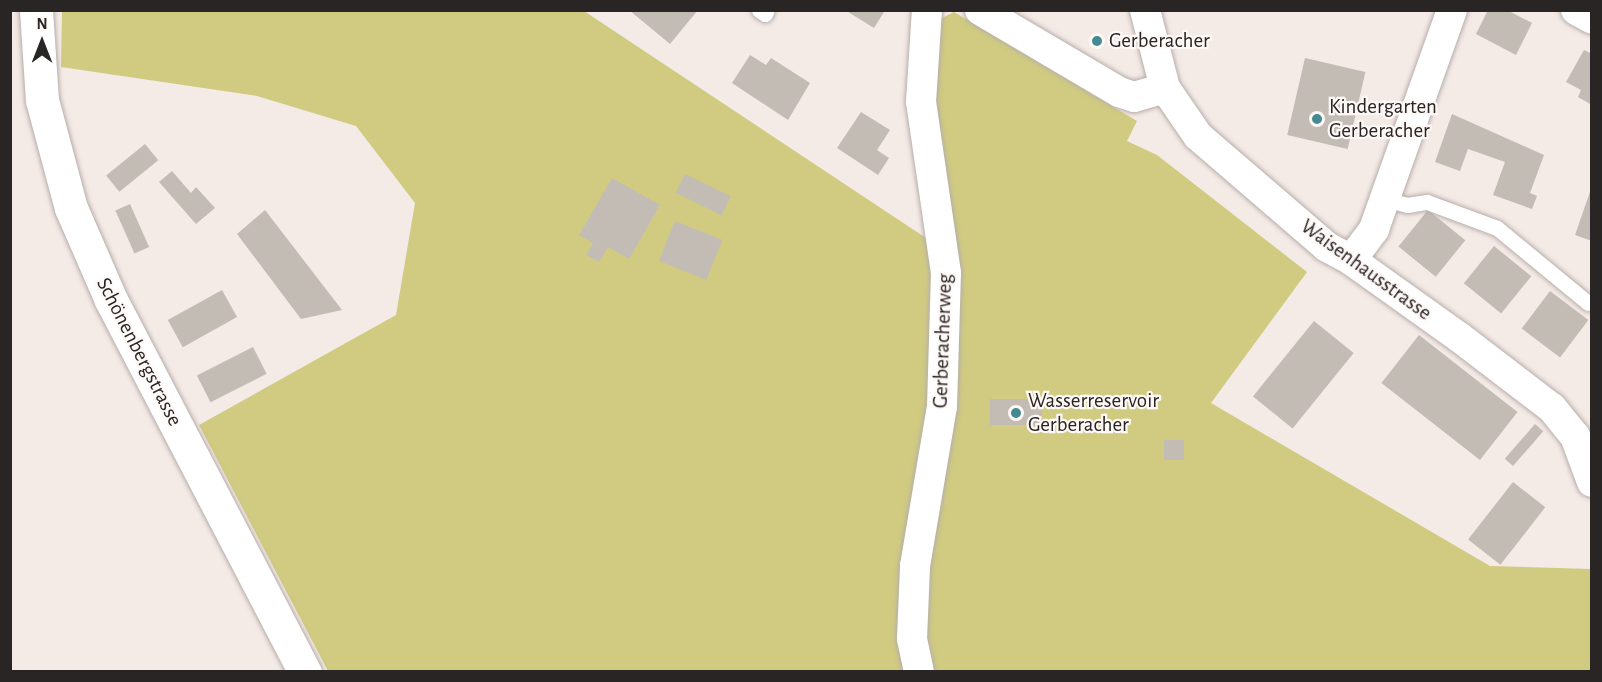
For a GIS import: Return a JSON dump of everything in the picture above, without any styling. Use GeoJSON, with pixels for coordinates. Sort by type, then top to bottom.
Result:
{"type":"FeatureCollection","features":[{"type":"Feature","properties":{"kind":"street","name":"Schönenbergstrasse"},"geometry":{"type":"LineString","coordinates":[[36,10],[42,100],[70,208],[111,300],[305,672]]}},
{"type":"Feature","properties":{"kind":"street","name":"Gerberacherweg"},"geometry":{"type":"LineString","coordinates":[[919,672],[912,639],[915,566],[942,407],[946,273],[921,102],[927,10]]}},
{"type":"Feature","properties":{"kind":"street"},"geometry":{"type":"LineString","coordinates":[[980,10],[1119,92],[1134,97],[1165,88]]}},
{"type":"Feature","properties":{"kind":"street","name":"Waisenhausstrasse"},"geometry":{"type":"LineString","coordinates":[[1145,10],[1165,88],[1198,136],[1327,248],[1351,260],[1552,408],[1575,436],[1592,482]]}},
{"type":"Feature","properties":{"kind":"street"},"geometry":{"type":"LineString","coordinates":[[1351,260],[1374,230],[1452,10]]}},
{"type":"Feature","properties":{"kind":"street"},"geometry":{"type":"LineString","coordinates":[[1576,10],[1592,19]]}},
{"type":"Feature","properties":{"kind":"lane"},"geometry":{"type":"LineString","coordinates":[[759,10],[765,14],[767,10]]}},
{"type":"Feature","properties":{"kind":"lane"},"geometry":{"type":"LineString","coordinates":[[1385,199],[1407,205],[1427,202],[1497,228],[1588,303]]}},
{"type":"Feature","properties":{"kind":"shaded area"},"geometry":{"type":"Polygon","coordinates":[[[62,11],[584,11],[926,238],[936,21],[954,12],[1137,121],[1127,141],[1157,155],[1307,272],[1211,403],[1490,566],[1591,569],[1591,671],[328,671],[199,425],[396,315],[415,203],[356,126],[257,96],[61,67],[62,11]]]}},
{"type":"Feature","properties":{"kind":"building"},"geometry":{"type":"Polygon","coordinates":[[[629,10],[698,10],[670,44],[629,10]]]}},
{"type":"Feature","properties":{"kind":"building"},"geometry":{"type":"Polygon","coordinates":[[[845,10],[882,10],[884,12],[874,28],[845,10]]]}},
{"type":"Feature","properties":{"kind":"building"},"geometry":{"type":"Polygon","coordinates":[[[1488,10],[1507,10],[1532,23],[1516,55],[1476,34],[1488,10]]]}},
{"type":"Feature","properties":{"kind":"building"},"geometry":{"type":"Polygon","coordinates":[[[1584,50],[1592,54],[1592,105],[1578,97],[1581,90],[1566,82],[1584,50]]]}},
{"type":"Feature","properties":{"kind":"building"},"geometry":{"type":"Polygon","coordinates":[[[750,55],[766,65],[771,58],[810,83],[788,120],[732,83],[750,55]]]}},
{"type":"Feature","properties":{"kind":"building"},"geometry":{"type":"Polygon","coordinates":[[[1305,58],[1365,72],[1348,149],[1287,135],[1305,58]]]}},
{"type":"Feature","properties":{"kind":"building"},"geometry":{"type":"Polygon","coordinates":[[[861,112],[890,130],[877,150],[889,158],[878,175],[837,148],[861,112]]]}},
{"type":"Feature","properties":{"kind":"building"},"geometry":{"type":"Polygon","coordinates":[[[1452,114],[1544,155],[1530,193],[1537,196],[1532,209],[1493,195],[1505,162],[1468,149],[1460,171],[1435,162],[1452,114]]]}},
{"type":"Feature","properties":{"kind":"building"},"geometry":{"type":"Polygon","coordinates":[[[145,144],[158,160],[119,192],[106,175],[145,144]]]}},
{"type":"Feature","properties":{"kind":"building"},"geometry":{"type":"Polygon","coordinates":[[[172,171],[191,193],[196,187],[215,208],[196,224],[159,182],[172,171]]]}},
{"type":"Feature","properties":{"kind":"building"},"geometry":{"type":"Polygon","coordinates":[[[685,174],[731,196],[722,215],[676,193],[685,174]]]}},
{"type":"Feature","properties":{"kind":"building"},"geometry":{"type":"Polygon","coordinates":[[[612,178],[660,205],[629,259],[608,247],[599,262],[586,255],[593,243],[579,235],[612,178]]]}},
{"type":"Feature","properties":{"kind":"building"},"geometry":{"type":"Polygon","coordinates":[[[1592,189],[1592,241],[1575,235],[1592,189]]]}},
{"type":"Feature","properties":{"kind":"building"},"geometry":{"type":"Polygon","coordinates":[[[130,204],[149,247],[134,253],[115,211],[130,204]]]}},
{"type":"Feature","properties":{"kind":"building"},"geometry":{"type":"Polygon","coordinates":[[[265,210],[342,310],[301,319],[237,234],[265,210]]]}},
{"type":"Feature","properties":{"kind":"building"},"geometry":{"type":"Polygon","coordinates":[[[1428,210],[1465,240],[1436,277],[1398,247],[1428,210]]]}},
{"type":"Feature","properties":{"kind":"building"},"geometry":{"type":"Polygon","coordinates":[[[675,221],[722,240],[706,280],[659,261],[675,221]]]}},
{"type":"Feature","properties":{"kind":"building"},"geometry":{"type":"Polygon","coordinates":[[[1494,246],[1531,276],[1501,314],[1464,283],[1494,246]]]}},
{"type":"Feature","properties":{"kind":"building"},"geometry":{"type":"Polygon","coordinates":[[[222,290],[237,317],[183,347],[168,320],[222,290]]]}},
{"type":"Feature","properties":{"kind":"building"},"geometry":{"type":"Polygon","coordinates":[[[1550,291],[1588,320],[1560,357],[1522,329],[1550,291]]]}},
{"type":"Feature","properties":{"kind":"building"},"geometry":{"type":"Polygon","coordinates":[[[1314,321],[1354,353],[1293,428],[1253,396],[1314,321]]]}},
{"type":"Feature","properties":{"kind":"building"},"geometry":{"type":"Polygon","coordinates":[[[1419,335],[1518,412],[1480,460],[1381,383],[1419,335]]]}},
{"type":"Feature","properties":{"kind":"building"},"geometry":{"type":"Polygon","coordinates":[[[253,347],[267,374],[210,402],[197,376],[253,347]]]}},
{"type":"Feature","properties":{"kind":"building","name":"Wasserreservoir Gerberacher"},"geometry":{"type":"Polygon","coordinates":[[[990,399],[1042,399],[1042,425],[990,425],[990,399]]]}},
{"type":"Feature","properties":{"kind":"building"},"geometry":{"type":"Polygon","coordinates":[[[1535,424],[1543,431],[1513,466],[1505,459],[1535,424]]]}},
{"type":"Feature","properties":{"kind":"building"},"geometry":{"type":"Polygon","coordinates":[[[1164,440],[1184,440],[1184,460],[1164,460],[1164,440]]]}},
{"type":"Feature","properties":{"kind":"building"},"geometry":{"type":"Polygon","coordinates":[[[1513,482],[1545,507],[1500,565],[1468,540],[1513,482]]]}},
{"type":"Feature","properties":{"kind":"place","name":"Gerberacher"},"geometry":{"type":"Point","coordinates":[1097,41]}},
{"type":"Feature","properties":{"kind":"place","name":"Kindergarten Gerberacher"},"geometry":{"type":"Point","coordinates":[1317,119]}},
{"type":"Feature","properties":{"kind":"place","name":"Wasserreservoir Gerberacher"},"geometry":{"type":"Point","coordinates":[1016,413]}}]}
